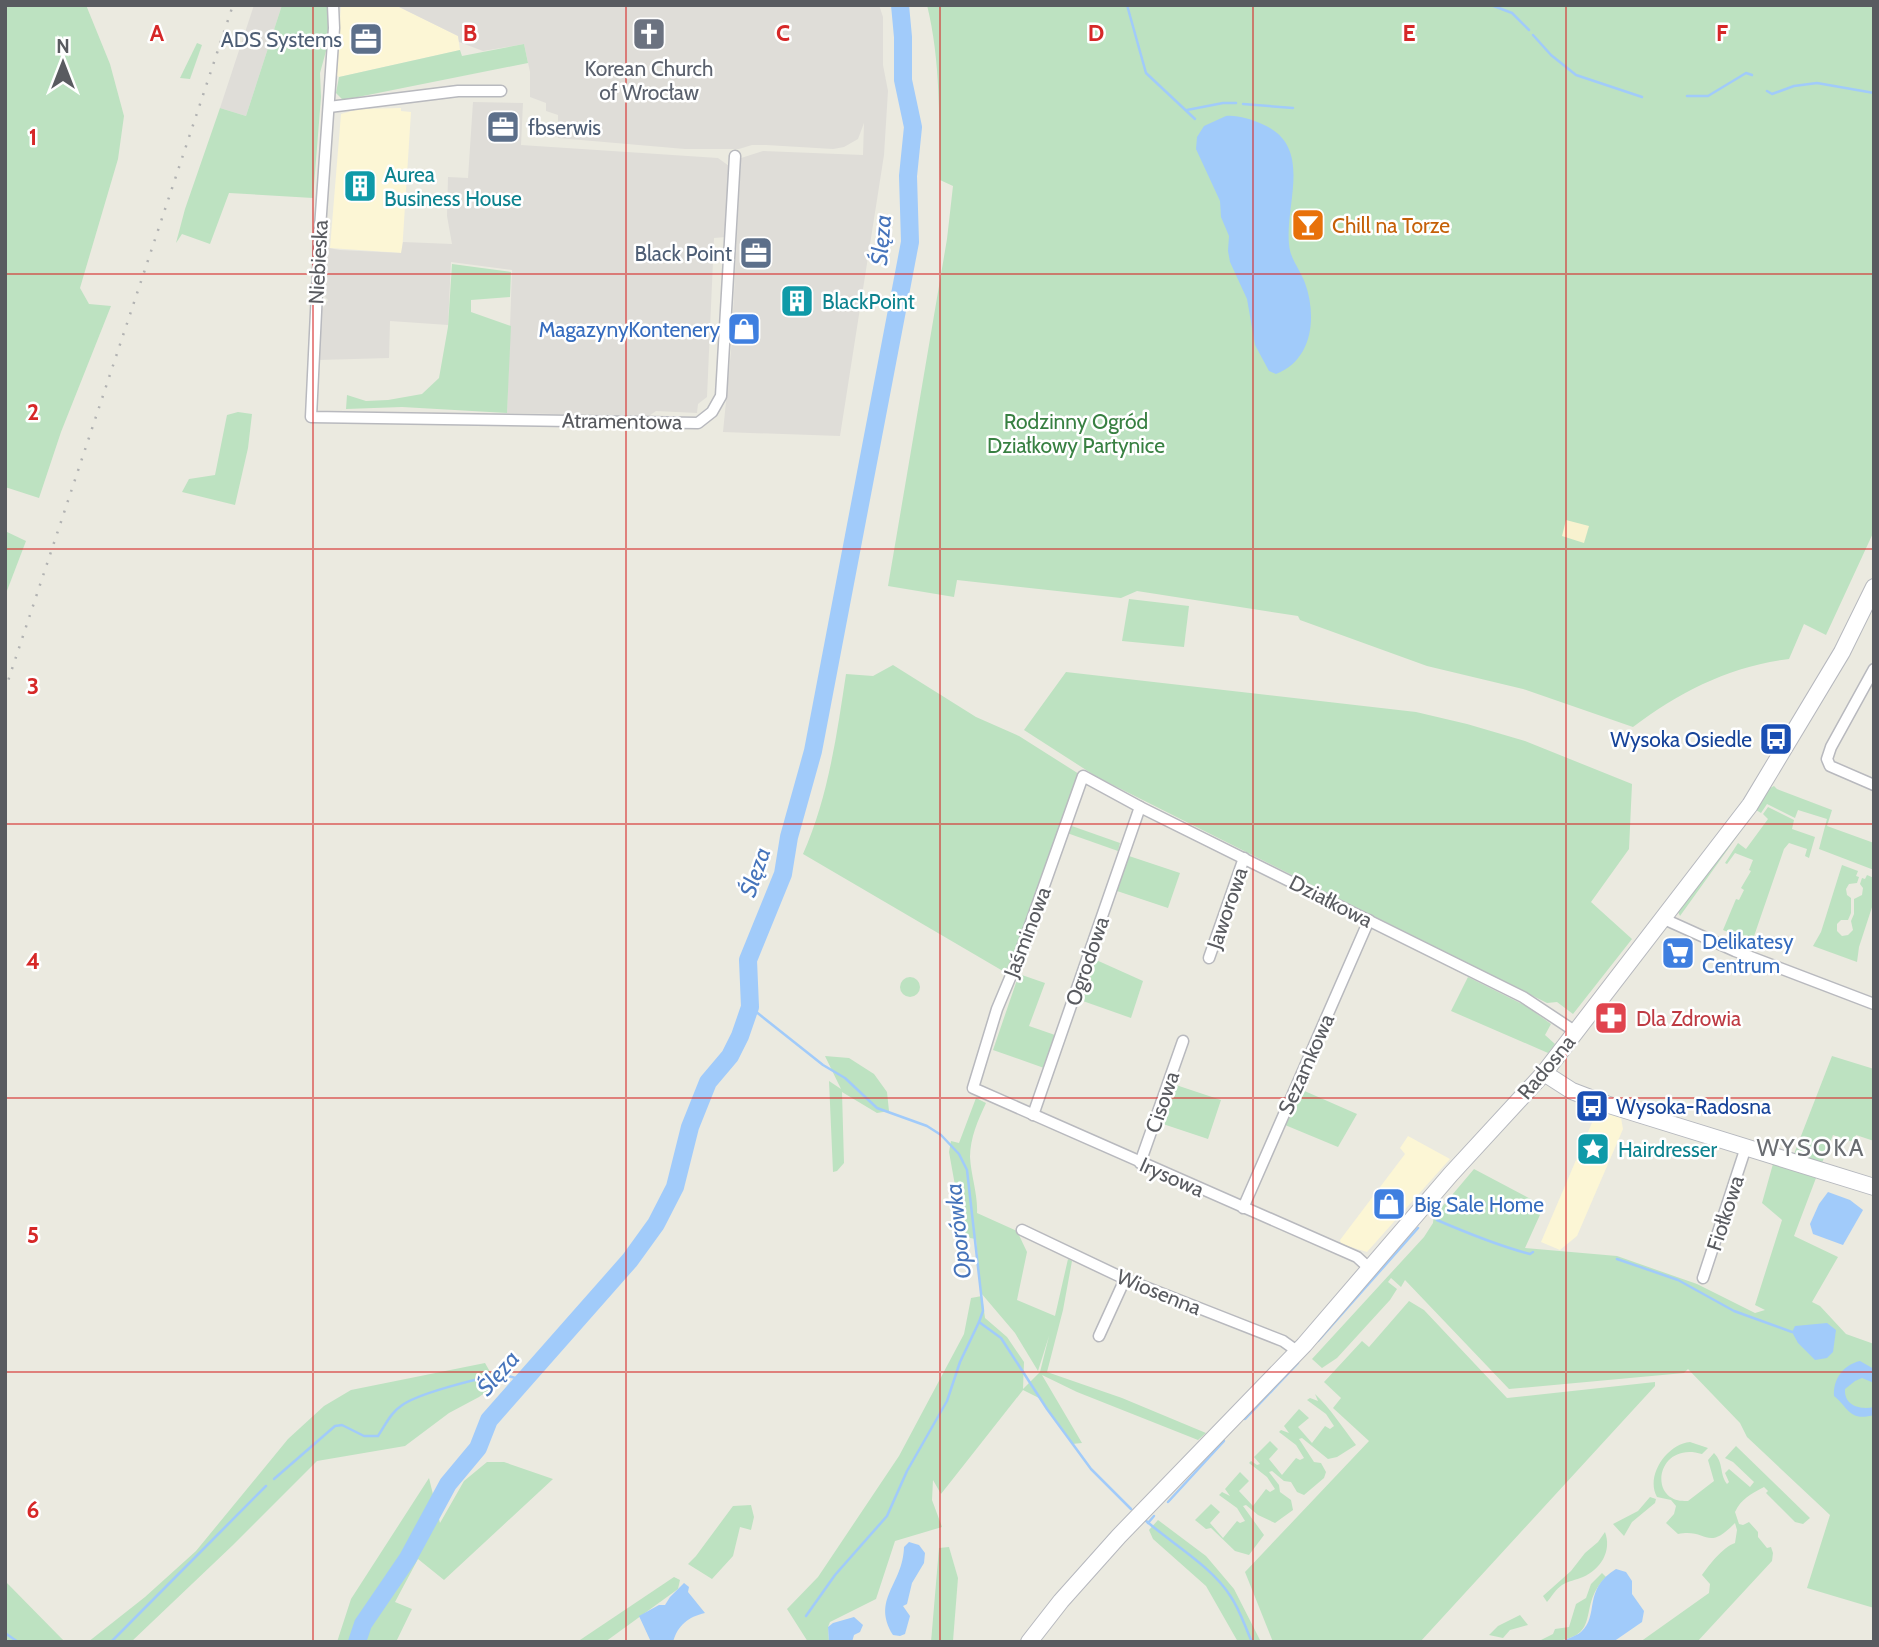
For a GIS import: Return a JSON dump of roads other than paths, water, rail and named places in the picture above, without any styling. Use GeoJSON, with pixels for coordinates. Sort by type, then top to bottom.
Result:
{"type":"FeatureCollection","features":[{"type":"Feature","properties":{"kind":"street","name":"Niebieska"},"geometry":{"type":"LineString","coordinates":[[311,417],[334,28],[333,5]]}},
{"type":"Feature","properties":{"kind":"street"},"geometry":{"type":"LineString","coordinates":[[329,107],[458,91],[502,91]]}},
{"type":"Feature","properties":{"kind":"street","name":"Atramentowa"},"geometry":{"type":"LineString","coordinates":[[311,417],[698,423],[712,412],[722,396],[735,156]]}},
{"type":"Feature","properties":{"kind":"street","name":"Radosna"},"geometry":{"type":"LineString","coordinates":[[1029,1642],[1061,1601],[1297,1351],[1451,1174],[1544,1073],[1664,919],[1763,785],[1842,652],[1874,587]]}},
{"type":"Feature","properties":{"kind":"street"},"geometry":{"type":"LineString","coordinates":[[1874,669],[1834,741],[1828,759],[1830,766],[1874,785]]}},
{"type":"Feature","properties":{"kind":"street","name":"Działkowa"},"geometry":{"type":"LineString","coordinates":[[1083,776],[1140,807],[1523,997],[1576,1032]]}},
{"type":"Feature","properties":{"kind":"street","name":"Jaśminowa"},"geometry":{"type":"LineString","coordinates":[[973,1088],[997,1009],[1018,959],[1083,776]]}},
{"type":"Feature","properties":{"kind":"street","name":"Ogrodowa"},"geometry":{"type":"LineString","coordinates":[[1033,1115],[1140,807]]}},
{"type":"Feature","properties":{"kind":"street","name":"Jaworowa"},"geometry":{"type":"LineString","coordinates":[[1209,958],[1244,858]]}},
{"type":"Feature","properties":{"kind":"street"},"geometry":{"type":"LineString","coordinates":[[1664,919],[1735,951],[1874,1004]]}},
{"type":"Feature","properties":{"kind":"street","name":"Sezamkowa"},"geometry":{"type":"LineString","coordinates":[[1242,1208],[1369,920]]}},
{"type":"Feature","properties":{"kind":"street","name":"Cisowa"},"geometry":{"type":"LineString","coordinates":[[1140,1163],[1183,1041]]}},
{"type":"Feature","properties":{"kind":"street"},"geometry":{"type":"LineString","coordinates":[[1544,1073],[1569,1090],[1606,1104],[1874,1188]]}},
{"type":"Feature","properties":{"kind":"street","name":"Irysowa"},"geometry":{"type":"LineString","coordinates":[[973,1088],[1357,1257],[1370,1269]]}},
{"type":"Feature","properties":{"kind":"street","name":"Fiołkowa"},"geometry":{"type":"LineString","coordinates":[[1703,1279],[1746,1147]]}},
{"type":"Feature","properties":{"kind":"street","name":"Wiosenna"},"geometry":{"type":"LineString","coordinates":[[1022,1230],[1125,1279],[1283,1341],[1297,1351]]}},
{"type":"Feature","properties":{"kind":"street"},"geometry":{"type":"LineString","coordinates":[[1099,1336],[1125,1279]]}},
{"type":"Feature","properties":{"kind":"water"},"geometry":{"type":"Polygon","coordinates":[[[1226,116],[1253,120],[1278,134],[1288,146],[1292,161],[1294,176],[1289,244],[1309,296],[1311,323],[1305,348],[1298,359],[1276,374],[1269,371],[1255,345],[1247,299],[1230,262],[1229,236],[1221,217],[1220,201],[1196,149],[1197,137],[1204,126],[1226,116]]]}},
{"type":"Feature","properties":{"kind":"water"},"geometry":{"type":"Polygon","coordinates":[[[1828,1192],[1850,1200],[1863,1210],[1843,1245],[1813,1234],[1810,1224],[1828,1192]]]}},
{"type":"Feature","properties":{"kind":"water"},"geometry":{"type":"Polygon","coordinates":[[[1827,1323],[1836,1330],[1833,1352],[1827,1358],[1815,1360],[1798,1343],[1792,1332],[1795,1326],[1827,1323]]]}},
{"type":"Feature","properties":{"kind":"water"},"geometry":{"type":"Polygon","coordinates":[[[1860,1361],[1874,1369],[1874,1383],[1862,1378],[1845,1389],[1845,1395],[1854,1406],[1874,1407],[1874,1415],[1866,1417],[1854,1415],[1834,1396],[1835,1384],[1840,1374],[1860,1361]]]}},
{"type":"Feature","properties":{"kind":"water"},"geometry":{"type":"Polygon","coordinates":[[[909,1542],[919,1545],[925,1553],[924,1563],[912,1583],[907,1604],[903,1606],[910,1616],[905,1634],[900,1636],[893,1635],[885,1611],[899,1572],[904,1547],[909,1542]]]}},
{"type":"Feature","properties":{"kind":"water"},"geometry":{"type":"Polygon","coordinates":[[[1616,1569],[1626,1572],[1632,1581],[1632,1594],[1644,1611],[1642,1622],[1613,1642],[1561,1642],[1579,1634],[1587,1625],[1599,1585],[1616,1569]]]}},
{"type":"Feature","properties":{"kind":"water"},"geometry":{"type":"Polygon","coordinates":[[[684,1583],[705,1613],[684,1623],[673,1642],[651,1642],[639,1616],[659,1605],[665,1605],[684,1583]]]}},
{"type":"Feature","properties":{"kind":"water"},"geometry":{"type":"Polygon","coordinates":[[[854,1617],[863,1625],[860,1632],[854,1635],[852,1642],[829,1642],[828,1627],[854,1617]]]}},
{"type":"Feature","properties":{"kind":"waterway","name":"Ślęza"},"geometry":{"type":"LineString","coordinates":[[357,1642],[363,1624],[408,1558],[448,1484],[478,1448],[489,1420],[630,1260],[656,1224],[675,1187],[690,1127],[708,1082],[730,1056],[750,1007],[748,960],[783,874],[789,837],[813,751],[910,242],[908,176],[913,127],[903,80],[900,5]]}},
{"type":"Feature","properties":{"kind":"waterway"},"geometry":{"type":"LineString","coordinates":[[1127,5],[1146,73],[1195,119]]}},
{"type":"Feature","properties":{"kind":"waterway"},"geometry":{"type":"LineString","coordinates":[[1491,5],[1512,13],[1529,30]]}},
{"type":"Feature","properties":{"kind":"waterway"},"geometry":{"type":"LineString","coordinates":[[1533,35],[1551,55],[1576,75],[1642,97]]}},
{"type":"Feature","properties":{"kind":"waterway"},"geometry":{"type":"LineString","coordinates":[[1687,96],[1708,96],[1746,73],[1752,75]]}},
{"type":"Feature","properties":{"kind":"waterway"},"geometry":{"type":"LineString","coordinates":[[1767,91],[1772,94],[1794,86],[1817,83],[1874,93]]}},
{"type":"Feature","properties":{"kind":"waterway"},"geometry":{"type":"LineString","coordinates":[[1187,110],[1236,103]]}},
{"type":"Feature","properties":{"kind":"waterway"},"geometry":{"type":"LineString","coordinates":[[1243,104],[1293,108]]}},
{"type":"Feature","properties":{"kind":"waterway","name":"Oporówka"},"geometry":{"type":"LineString","coordinates":[[750,1007],[823,1065],[845,1078],[877,1108],[927,1126],[941,1135],[959,1154],[967,1170],[983,1311],[979,1322],[1001,1338],[1047,1409],[1091,1469],[1131,1509]]}},
{"type":"Feature","properties":{"kind":"waterway"},"geometry":{"type":"LineString","coordinates":[[1437,1220],[1507,1247],[1530,1254],[1533,1252]]}},
{"type":"Feature","properties":{"kind":"waterway"},"geometry":{"type":"LineString","coordinates":[[1318,1341],[1418,1228]]}},
{"type":"Feature","properties":{"kind":"waterway"},"geometry":{"type":"LineString","coordinates":[[1617,1259],[1678,1280],[1734,1311],[1792,1332]]}},
{"type":"Feature","properties":{"kind":"waterway"},"geometry":{"type":"LineString","coordinates":[[806,1616],[835,1575],[887,1516],[907,1471],[947,1401],[960,1362],[979,1322]]}},
{"type":"Feature","properties":{"kind":"waterway"},"geometry":{"type":"LineString","coordinates":[[1245,1419],[1298,1363]]}},
{"type":"Feature","properties":{"kind":"waterway"},"geometry":{"type":"LineString","coordinates":[[274,1479],[335,1426],[342,1425],[364,1436],[378,1436],[394,1412],[409,1401],[446,1388],[495,1376]]}},
{"type":"Feature","properties":{"kind":"waterway"},"geometry":{"type":"LineString","coordinates":[[508,1376],[523,1380]]}},
{"type":"Feature","properties":{"kind":"waterway"},"geometry":{"type":"LineString","coordinates":[[1168,1502],[1224,1441]]}},
{"type":"Feature","properties":{"kind":"waterway"},"geometry":{"type":"LineString","coordinates":[[111,1642],[266,1486]]}},
{"type":"Feature","properties":{"kind":"waterway"},"geometry":{"type":"LineString","coordinates":[[1148,1523],[1154,1516]]}},
{"type":"Feature","properties":{"kind":"waterway","name":"Oporówka"},"geometry":{"type":"LineString","coordinates":[[1145,1520],[1203,1566],[1223,1586],[1237,1607],[1252,1642]]}},
{"type":"Feature","properties":{"kind":"waterway"},"geometry":{"type":"LineString","coordinates":[[5,1633],[18,1642]]}},
{"type":"Feature","properties":{"kind":"railway"},"geometry":{"type":"LineString","coordinates":[[5,690],[233,5]]}},
{"type":"Feature","properties":{"kind":"place","name":"Korean Church of Wrocław"},"geometry":{"type":"Point","coordinates":[649,34]}},
{"type":"Feature","properties":{"kind":"place","name":"ADS Systems"},"geometry":{"type":"Point","coordinates":[366,39]}},
{"type":"Feature","properties":{"kind":"place","name":"fbserwis"},"geometry":{"type":"Point","coordinates":[503,127]}},
{"type":"Feature","properties":{"kind":"place","name":"Aurea Business House"},"geometry":{"type":"Point","coordinates":[360,186]}},
{"type":"Feature","properties":{"kind":"place","name":"Chill na Torze"},"geometry":{"type":"Point","coordinates":[1308,225]}},
{"type":"Feature","properties":{"kind":"place","name":"Black Point"},"geometry":{"type":"Point","coordinates":[756,253]}},
{"type":"Feature","properties":{"kind":"place","name":"BlackPoint"},"geometry":{"type":"Point","coordinates":[797,301]}},
{"type":"Feature","properties":{"kind":"place","name":"MagazynyKontenery"},"geometry":{"type":"Point","coordinates":[744,329]}},
{"type":"Feature","properties":{"kind":"place","name":"Wysoka Osiedle"},"geometry":{"type":"Point","coordinates":[1776,739]}},
{"type":"Feature","properties":{"kind":"place","name":"Delikatesy Centrum"},"geometry":{"type":"Point","coordinates":[1678,953]}},
{"type":"Feature","properties":{"kind":"place","name":"Dla Zdrowia"},"geometry":{"type":"Point","coordinates":[1611,1018]}},
{"type":"Feature","properties":{"kind":"place","name":"Wysoka-Radosna"},"geometry":{"type":"Point","coordinates":[1592,1106]}},
{"type":"Feature","properties":{"kind":"place","name":"Hairdresser"},"geometry":{"type":"Point","coordinates":[1593,1149]}},
{"type":"Feature","properties":{"kind":"place","name":"Big Sale Home"},"geometry":{"type":"Point","coordinates":[1389,1204]}},
{"type":"Feature","properties":{"kind":"district","name":"WYSOKA"},"geometry":{"type":"Point","coordinates":[1811,1147]}},
{"type":"Feature","properties":{"kind":"park label","name":"Rodzinny Ogród Działkowy Partynice"},"geometry":{"type":"Point","coordinates":[1076,433]}}]}
